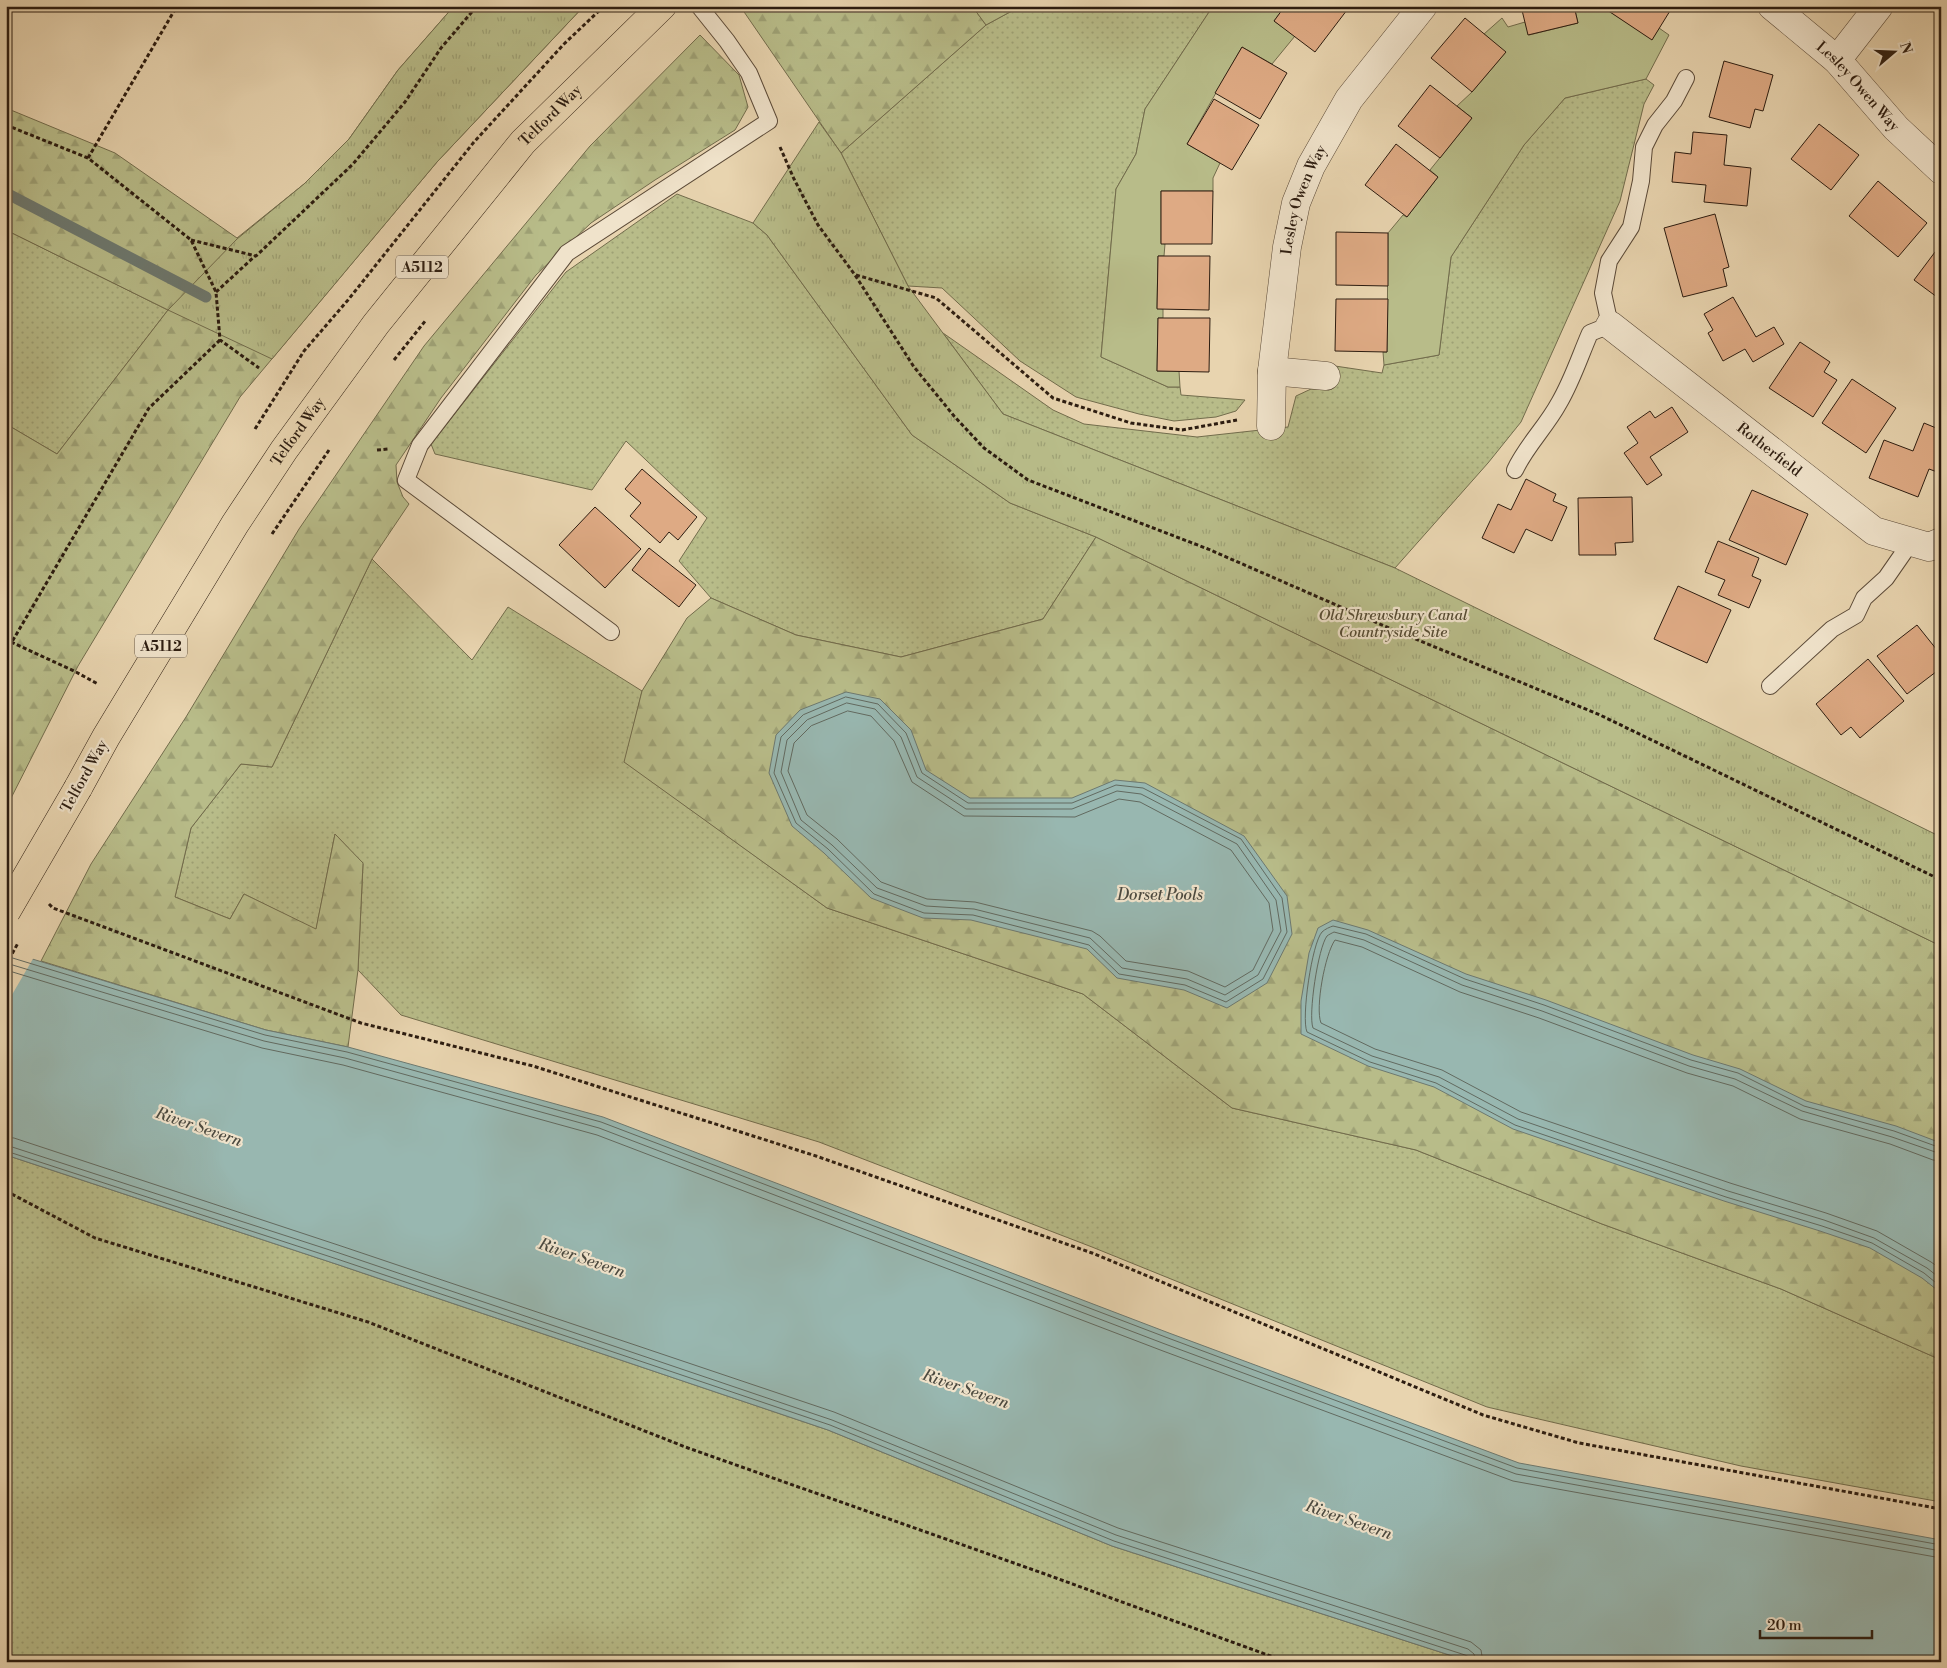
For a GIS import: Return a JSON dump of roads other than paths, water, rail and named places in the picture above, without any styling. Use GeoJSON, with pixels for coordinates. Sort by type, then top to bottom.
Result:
{"type":"FeatureCollection","features":[{"type":"Feature","properties":{"kind":"main road","name":"Telford Way"},"geometry":{"type":"LineString","coordinates":[[6,912],[106,737],[235,524],[284,450],[349,360],[523,142],[662,6]]}},
{"type":"Feature","properties":{"kind":"street","name":"Lesley Owen Way"},"geometry":{"type":"LineString","coordinates":[[1271,426],[1272,371],[1287,247],[1296,203],[1311,166],[1349,99],[1423,6]]}},
{"type":"Feature","properties":{"kind":"street","name":"Lesley Owen Way"},"geometry":{"type":"LineString","coordinates":[[1772,6],[1837,60],[1896,128],[1941,170]]}},
{"type":"Feature","properties":{"kind":"street"},"geometry":{"type":"LineString","coordinates":[[1837,60],[1880,6]]}},
{"type":"Feature","properties":{"kind":"street","name":"Rotherfield"},"geometry":{"type":"LineString","coordinates":[[1610,324],[1874,531],[1929,547],[1941,542]]}},
{"type":"Feature","properties":{"kind":"street"},"geometry":{"type":"LineString","coordinates":[[1272,371],[1326,376]]}},
{"type":"Feature","properties":{"kind":"lane"},"geometry":{"type":"LineString","coordinates":[[611,632],[406,480],[420,445],[567,254],[768,121],[749,73],[727,41],[699,6]]}},
{"type":"Feature","properties":{"kind":"lane"},"geometry":{"type":"LineString","coordinates":[[1515,470],[1524,452],[1541,431],[1560,402],[1590,333],[1610,324],[1603,293],[1610,262],[1631,227],[1641,181],[1644,147],[1655,126],[1674,101],[1686,78]]}},
{"type":"Feature","properties":{"kind":"lane"},"geometry":{"type":"LineString","coordinates":[[1770,686],[1832,629],[1856,615],[1864,598],[1886,578],[1911,542]]}},
{"type":"Feature","properties":{"kind":"water","name":"Dorset Pools"},"geometry":{"type":"Polygon","coordinates":[[[846,692],[880,699],[911,730],[926,770],[970,798],[1072,798],[1115,780],[1145,783],[1244,836],[1287,896],[1292,934],[1267,983],[1227,1008],[1184,990],[1117,978],[1087,949],[971,920],[923,918],[871,898],[824,853],[792,826],[769,773],[776,735],[800,710],[846,692]]]}},
{"type":"Feature","properties":{"kind":"water"},"geometry":{"type":"Polygon","coordinates":[[[1333,920],[1368,930],[1466,974],[1546,1000],[1693,1055],[1740,1069],[1806,1101],[1896,1126],[1941,1143],[1941,1293],[1922,1278],[1870,1248],[1724,1201],[1513,1129],[1434,1087],[1368,1066],[1301,1034],[1301,1001],[1309,953],[1318,928],[1333,920]]]}},
{"type":"Feature","properties":{"kind":"water","name":"River Severn"},"geometry":{"type":"Polygon","coordinates":[[[6,951],[266,1030],[348,1047],[603,1117],[1169,1333],[1519,1463],[1941,1540],[1941,1662],[1471,1662],[1112,1546],[828,1430],[6,1155],[6,951]]]}},
{"type":"Feature","properties":{"kind":"waterway"},"geometry":{"type":"LineString","coordinates":[[6,193],[206,297]]}},
{"type":"Feature","properties":{"kind":"park label","name":"Old Shrewsbury Canal Countryside Site"},"geometry":{"type":"Point","coordinates":[1393,624]}}]}
